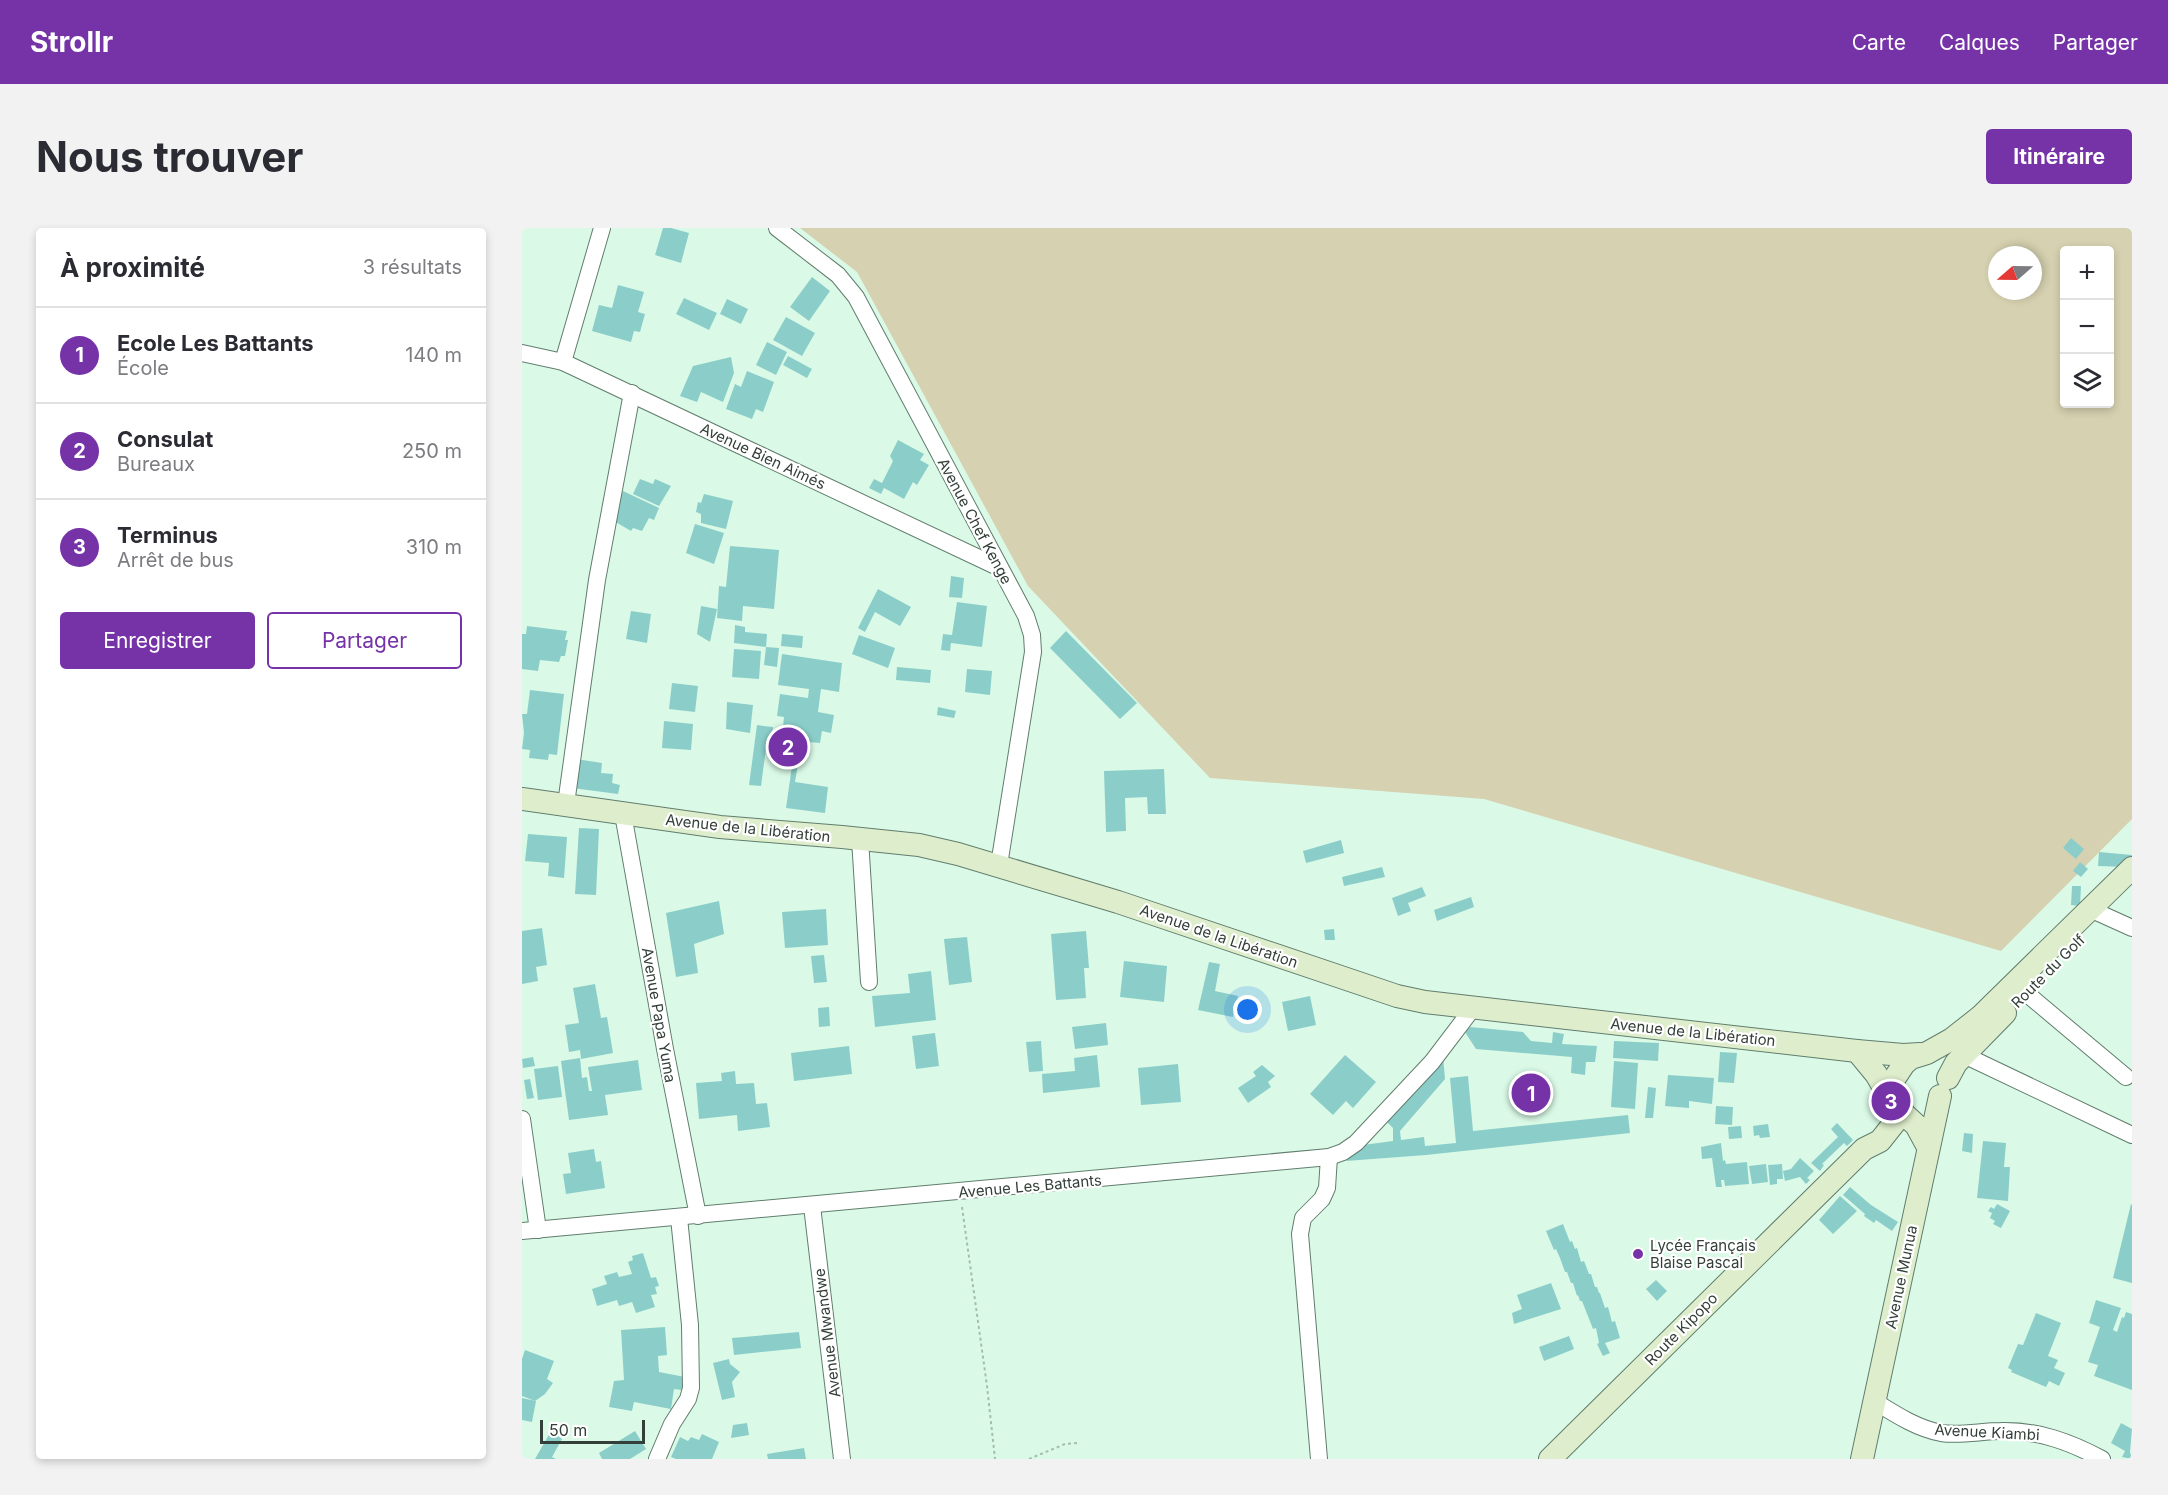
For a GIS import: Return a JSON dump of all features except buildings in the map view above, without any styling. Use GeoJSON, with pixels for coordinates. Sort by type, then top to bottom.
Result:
{"type":"FeatureCollection","features":[{"type":"Feature","properties":{"kind":"main road","name":"Avenue de la Libération"},"geometry":{"type":"LineString","coordinates":[[522,799],[720,827],[919,846],[999,865],[1118,902],[1397,996],[1473,1008],[1857,1051],[1902,1055],[1923,1053]]}},
{"type":"Feature","properties":{"kind":"main road"},"geometry":{"type":"LineString","coordinates":[[1898,1107],[1892,1087],[1896,1074],[1907,1061],[1952,1039],[1980,1017],[2097,912],[2132,868]]}},
{"type":"Feature","properties":{"kind":"main road","name":"Route du Golf"},"geometry":{"type":"LineString","coordinates":[[1964,1055],[2026,993],[2097,912],[2132,888]]}},
{"type":"Feature","properties":{"kind":"main road"},"geometry":{"type":"LineString","coordinates":[[1857,1051],[1898,1107],[1916,1125],[1928,1147]]}},
{"type":"Feature","properties":{"kind":"main road"},"geometry":{"type":"LineString","coordinates":[[1923,1053],[1936,1055],[1943,1061],[1947,1068],[1944,1088]]}},
{"type":"Feature","properties":{"kind":"main road"},"geometry":{"type":"LineString","coordinates":[[1898,1107],[1925,1110],[1944,1088],[1964,1055]]}},
{"type":"Feature","properties":{"kind":"main road","name":"Avenue Munua"},"geometry":{"type":"LineString","coordinates":[[1863,1459],[1928,1147],[1944,1088]]}},
{"type":"Feature","properties":{"kind":"main road","name":"Route Kipopo"},"geometry":{"type":"LineString","coordinates":[[1550,1459],[1864,1149],[1880,1141],[1898,1107]]}},
{"type":"Feature","properties":{"kind":"street"},"geometry":{"type":"LineString","coordinates":[[563,362],[602,228]]}},
{"type":"Feature","properties":{"kind":"street","name":"Avenue Chef Kenge"},"geometry":{"type":"LineString","coordinates":[[777,228],[850,287],[1026,616],[1032,634],[1033,652],[999,865]]}},
{"type":"Feature","properties":{"kind":"street","name":"Avenue Bien Aimés"},"geometry":{"type":"LineString","coordinates":[[522,353],[563,362],[632,393],[1000,568]]}},
{"type":"Feature","properties":{"kind":"street"},"geometry":{"type":"LineString","coordinates":[[566,804],[597,580],[632,393]]}},
{"type":"Feature","properties":{"kind":"street","name":"Avenue Papa Yuma"},"geometry":{"type":"LineString","coordinates":[[623,814],[665,1049],[698,1216]]}},
{"type":"Feature","properties":{"kind":"street"},"geometry":{"type":"LineString","coordinates":[[860,839],[869,982]]}},
{"type":"Feature","properties":{"kind":"street"},"geometry":{"type":"LineString","coordinates":[[2097,912],[2132,928]]}},
{"type":"Feature","properties":{"kind":"street"},"geometry":{"type":"LineString","coordinates":[[2026,993],[2126,1077]]}},
{"type":"Feature","properties":{"kind":"street","name":"Avenue Les Battants"},"geometry":{"type":"LineString","coordinates":[[530,1231],[1329,1157],[1343,1152],[1356,1143],[1432,1062],[1473,1008]]}},
{"type":"Feature","properties":{"kind":"street"},"geometry":{"type":"LineString","coordinates":[[1964,1055],[2132,1135]]}},
{"type":"Feature","properties":{"kind":"street"},"geometry":{"type":"LineString","coordinates":[[522,1119],[530,1231]]}},
{"type":"Feature","properties":{"kind":"street"},"geometry":{"type":"LineString","coordinates":[[1319,1459],[1300,1234],[1303,1218],[1322,1199],[1327,1188],[1329,1157]]}},
{"type":"Feature","properties":{"kind":"street","name":"Avenue Mwandwe"},"geometry":{"type":"LineString","coordinates":[[812,1206],[842,1459]]}},
{"type":"Feature","properties":{"kind":"street"},"geometry":{"type":"LineString","coordinates":[[657,1459],[670,1429],[688,1399],[691,1388],[690,1325],[679,1218]]}},
{"type":"Feature","properties":{"kind":"street","name":"Avenue Kiambi"},"geometry":{"type":"LineString","coordinates":[[1874,1401],[1908,1421],[1942,1433],[2017,1431],[2043,1435],[2062,1440],[2102,1459]]}},
{"type":"Feature","properties":{"kind":"path"},"geometry":{"type":"LineString","coordinates":[[960,1192],[995,1459]]}},
{"type":"Feature","properties":{"kind":"path"},"geometry":{"type":"LineString","coordinates":[[1029,1459],[1065,1444],[1078,1443]]}},
{"type":"Feature","properties":{"kind":"shaded area"},"geometry":{"type":"Polygon","coordinates":[[[800,228],[2132,228],[2132,819],[2001,951],[1484,799],[1210,778],[1028,586],[857,272],[800,228]]]}},
{"type":"Feature","properties":{"kind":"place","name":"Consulat"},"geometry":{"type":"Point","coordinates":[788,747]}},
{"type":"Feature","properties":{"kind":"place","name":"Ecole Les Battants"},"geometry":{"type":"Point","coordinates":[1531,1093]}},
{"type":"Feature","properties":{"kind":"place","name":"Terminus"},"geometry":{"type":"Point","coordinates":[1891,1101]}},
{"type":"Feature","properties":{"kind":"place","name":"Lycée Français Blaise Pascal"},"geometry":{"type":"Point","coordinates":[1638,1254]}}]}
